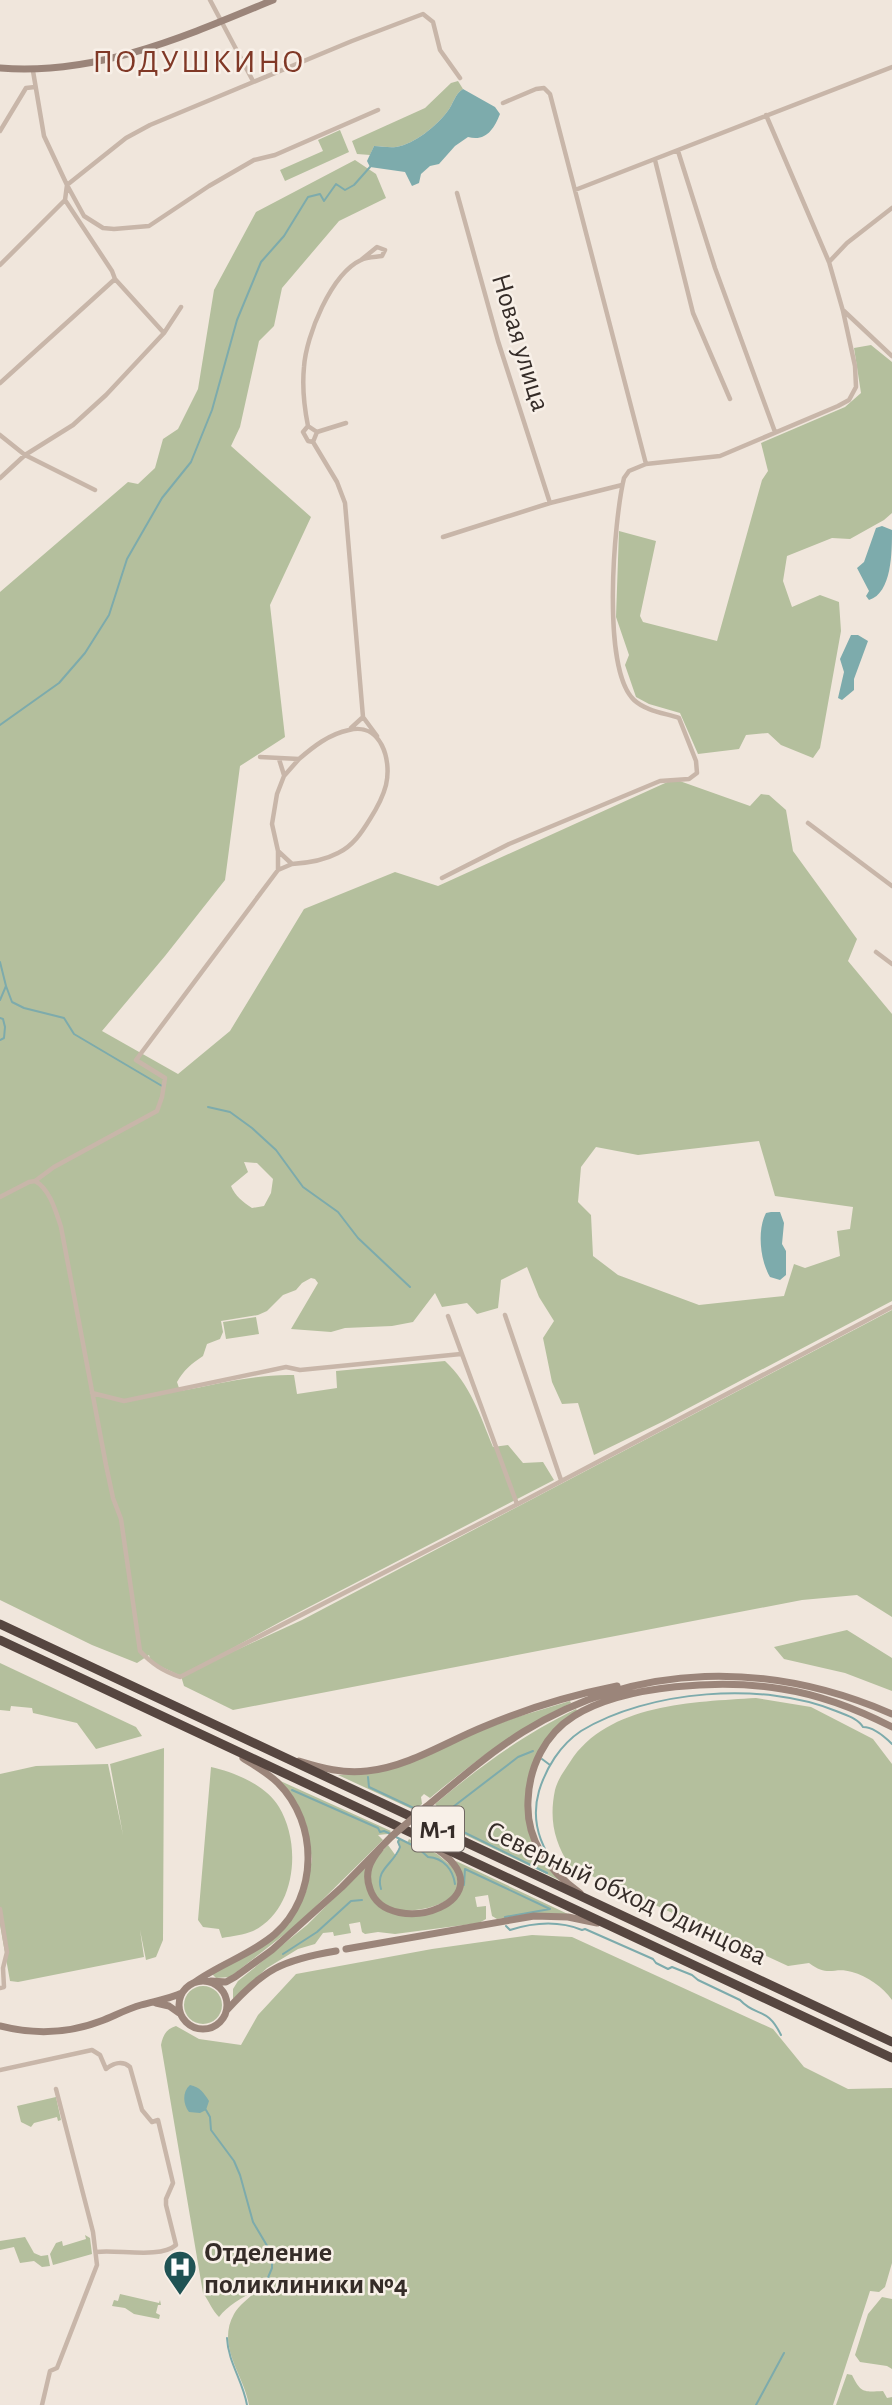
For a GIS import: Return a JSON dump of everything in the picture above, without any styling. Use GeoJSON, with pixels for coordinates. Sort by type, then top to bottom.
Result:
{"type":"FeatureCollection","features":[{"type":"Feature","properties":{"kind":"highway","name":"Северный обход Одинцова"},"geometry":{"type":"LineString","coordinates":[[0,1624],[892,2042]]}},
{"type":"Feature","properties":{"kind":"highway","name":"Северный обход Одинцова"},"geometry":{"type":"LineString","coordinates":[[0,1640],[892,2058]]}},
{"type":"Feature","properties":{"kind":"street"},"geometry":{"type":"LineString","coordinates":[[210,0],[253,81]]}},
{"type":"Feature","properties":{"kind":"street"},"geometry":{"type":"LineString","coordinates":[[0,68],[33,71],[107,60],[221,22],[273,0]]}},
{"type":"Feature","properties":{"kind":"street"},"geometry":{"type":"LineString","coordinates":[[0,265],[65,200],[67,185],[126,138],[253,81],[423,14],[433,22],[440,50],[460,78]]}},
{"type":"Feature","properties":{"kind":"street"},"geometry":{"type":"LineString","coordinates":[[575,190],[892,67]]}},
{"type":"Feature","properties":{"kind":"street"},"geometry":{"type":"LineString","coordinates":[[33,71],[44,135],[84,216],[103,228],[149,226],[254,160],[275,155],[378,110]]}},
{"type":"Feature","properties":{"kind":"street"},"geometry":{"type":"LineString","coordinates":[[0,131],[26,88],[35,88]]}},
{"type":"Feature","properties":{"kind":"street"},"geometry":{"type":"LineString","coordinates":[[503,103],[536,89],[544,89],[550,94],[646,464]]}},
{"type":"Feature","properties":{"kind":"street"},"geometry":{"type":"LineString","coordinates":[[442,878],[509,844],[660,781],[689,779],[697,773],[696,761],[679,718],[647,708],[634,699],[627,690],[619,664],[613,600],[614,543],[624,478],[629,471],[646,464],[720,456],[838,406],[849,400],[856,387],[855,366],[830,262],[766,115]]}},
{"type":"Feature","properties":{"kind":"street"},"geometry":{"type":"LineString","coordinates":[[678,151],[715,268],[775,432]]}},
{"type":"Feature","properties":{"kind":"street"},"geometry":{"type":"LineString","coordinates":[[654,160],[694,313],[730,400]]}},
{"type":"Feature","properties":{"kind":"street","name":"Новая улица"},"geometry":{"type":"LineString","coordinates":[[457,193],[498,341],[550,503]]}},
{"type":"Feature","properties":{"kind":"street"},"geometry":{"type":"LineString","coordinates":[[65,200],[113,271],[115,279],[164,334]]}},
{"type":"Feature","properties":{"kind":"street"},"geometry":{"type":"LineString","coordinates":[[830,262],[847,243],[892,208]]}},
{"type":"Feature","properties":{"kind":"street"},"geometry":{"type":"LineString","coordinates":[[317,432],[308,426],[302,399],[306,350],[321,309],[338,280],[360,260],[377,247],[385,250],[382,256],[360,260]]}},
{"type":"Feature","properties":{"kind":"street"},"geometry":{"type":"LineString","coordinates":[[0,383],[115,279]]}},
{"type":"Feature","properties":{"kind":"street"},"geometry":{"type":"LineString","coordinates":[[0,478],[25,454],[73,425],[106,395],[164,334],[181,307]]}},
{"type":"Feature","properties":{"kind":"street"},"geometry":{"type":"LineString","coordinates":[[843,311],[892,356]]}},
{"type":"Feature","properties":{"kind":"street"},"geometry":{"type":"LineString","coordinates":[[317,432],[346,423]]}},
{"type":"Feature","properties":{"kind":"street"},"geometry":{"type":"LineString","coordinates":[[0,1197],[35,1181],[54,1167],[157,1111],[165,1078],[136,1060],[278,870],[292,864],[314,863],[340,853],[360,835],[378,806],[387,783],[387,756],[378,737],[363,717],[345,503],[337,482],[313,442],[304,436],[303,432],[308,426]]}},
{"type":"Feature","properties":{"kind":"street"},"geometry":{"type":"LineString","coordinates":[[313,442],[317,432]]}},
{"type":"Feature","properties":{"kind":"street"},"geometry":{"type":"LineString","coordinates":[[0,435],[25,454],[95,490]]}},
{"type":"Feature","properties":{"kind":"street"},"geometry":{"type":"LineString","coordinates":[[443,537],[550,503],[622,485]]}},
{"type":"Feature","properties":{"kind":"street"},"geometry":{"type":"LineString","coordinates":[[278,870],[278,851],[272,824],[277,794],[284,776],[314,746],[351,729],[363,717]]}},
{"type":"Feature","properties":{"kind":"street"},"geometry":{"type":"LineString","coordinates":[[351,729],[370,732],[378,737]]}},
{"type":"Feature","properties":{"kind":"street"},"geometry":{"type":"LineString","coordinates":[[260,757],[299,759]]}},
{"type":"Feature","properties":{"kind":"street"},"geometry":{"type":"LineString","coordinates":[[279,759],[284,776]]}},
{"type":"Feature","properties":{"kind":"street"},"geometry":{"type":"LineString","coordinates":[[808,822],[892,886]]}},
{"type":"Feature","properties":{"kind":"street"},"geometry":{"type":"LineString","coordinates":[[278,851],[292,864]]}},
{"type":"Feature","properties":{"kind":"street"},"geometry":{"type":"LineString","coordinates":[[876,952],[892,964]]}},
{"type":"Feature","properties":{"kind":"street"},"geometry":{"type":"LineString","coordinates":[[35,1181],[41,1185],[55,1209],[61,1227],[111,1487],[121,1519],[140,1651],[151,1663],[180,1677],[892,1307]]}},
{"type":"Feature","properties":{"kind":"street"},"geometry":{"type":"LineString","coordinates":[[505,1315],[561,1480]]}},
{"type":"Feature","properties":{"kind":"street"},"geometry":{"type":"LineString","coordinates":[[448,1316],[517,1504]]}},
{"type":"Feature","properties":{"kind":"street"},"geometry":{"type":"LineString","coordinates":[[92,1393],[124,1401],[286,1367],[300,1370],[461,1354]]}},
{"type":"Feature","properties":{"kind":"street"},"geometry":{"type":"LineString","coordinates":[[284,1756],[342,1772],[376,1770],[403,1762],[484,1726],[545,1705],[613,1687],[713,1676],[770,1678],[820,1688],[849,1696],[892,1714]]}},
{"type":"Feature","properties":{"kind":"street"},"geometry":{"type":"LineString","coordinates":[[195,1982],[226,1982],[272,1950],[313,1914],[392,1836],[499,1748],[565,1709],[612,1692],[652,1682]]}},
{"type":"Feature","properties":{"kind":"street"},"geometry":{"type":"LineString","coordinates":[[593,1902],[549,1865],[531,1831],[528,1811],[529,1783],[539,1754],[548,1739],[574,1716],[599,1704],[632,1695],[690,1686],[728,1684],[779,1688],[810,1695],[845,1705],[892,1727]]}},
{"type":"Feature","properties":{"kind":"street"},"geometry":{"type":"LineString","coordinates":[[0,2026],[37,2033],[60,2032],[102,2021],[133,2007],[182,1993],[213,1969],[267,1940],[285,1923],[302,1894],[308,1866],[303,1823],[290,1798],[264,1771],[219,1742]]}},
{"type":"Feature","properties":{"kind":"street"},"geometry":{"type":"LineString","coordinates":[[380,1849],[371,1862],[367,1875],[372,1895],[382,1907],[402,1914],[438,1908],[450,1903],[460,1885],[456,1866],[440,1851],[407,1830]]}},
{"type":"Feature","properties":{"kind":"street"},"geometry":{"type":"LineString","coordinates":[[0,1909],[7,1952],[1,1966],[4,1987],[0,1988]]}},
{"type":"Feature","properties":{"kind":"street"},"geometry":{"type":"LineString","coordinates":[[346,1949],[534,1916],[569,1917],[618,1929]]}},
{"type":"Feature","properties":{"kind":"street"},"geometry":{"type":"LineString","coordinates":[[152,2002],[169,2006],[192,2026],[208,2029],[218,2024],[227,2010],[253,1984],[284,1963],[336,1951]]}},
{"type":"Feature","properties":{"kind":"street"},"geometry":{"type":"LineString","coordinates":[[211,1982],[224,1991],[227,2010]]}},
{"type":"Feature","properties":{"kind":"street"},"geometry":{"type":"LineString","coordinates":[[181,2014],[179,2001],[182,1993]]}},
{"type":"Feature","properties":{"kind":"street"},"geometry":{"type":"LineString","coordinates":[[0,2070],[92,2050],[100,2054],[106,2069],[118,2063],[125,2063],[130,2067],[142,2110],[152,2122],[158,2120],[173,2183],[166,2205],[176,2245],[169,2250],[145,2253],[96,2252]]}},
{"type":"Feature","properties":{"kind":"street"},"geometry":{"type":"LineString","coordinates":[[42,2405],[50,2371],[57,2368],[96,2269],[93,2232],[56,2089]]}},
{"type":"Feature","properties":{"kind":"green space"},"geometry":{"type":"Polygon","coordinates":[[[458,81],[463,89],[449,109],[424,134],[403,145],[374,146],[370,155],[357,154],[352,141],[425,108],[451,83],[458,81]]]}},
{"type":"Feature","properties":{"kind":"green space"},"geometry":{"type":"Polygon","coordinates":[[[340,130],[349,152],[285,181],[280,170],[323,151],[318,140],[340,130]]]}},
{"type":"Feature","properties":{"kind":"green space"},"geometry":{"type":"Polygon","coordinates":[[[355,160],[376,174],[386,198],[339,221],[282,288],[274,326],[259,341],[240,427],[231,446],[311,517],[270,605],[285,737],[240,766],[225,880],[102,1031],[178,1074],[230,1031],[304,909],[395,872],[438,886],[674,779],[750,806],[761,794],[769,795],[786,810],[793,851],[857,939],[848,961],[892,1014],[892,1301],[594,1455],[578,1403],[562,1404],[552,1382],[543,1338],[554,1321],[539,1297],[527,1267],[501,1280],[498,1308],[477,1314],[467,1303],[442,1307],[435,1293],[413,1322],[392,1326],[345,1328],[331,1332],[291,1329],[318,1283],[311,1278],[296,1290],[283,1295],[267,1311],[221,1321],[223,1332],[220,1339],[207,1344],[203,1356],[182,1374],[177,1382],[180,1391],[251,1378],[294,1375],[297,1394],[337,1388],[336,1371],[445,1361],[468,1390],[493,1447],[508,1445],[523,1463],[543,1462],[554,1480],[193,1670],[302,1620],[892,1310],[892,1617],[857,1595],[802,1600],[233,1710],[184,1686],[181,1676],[151,1662],[149,1655],[137,1663],[92,1645],[0,1600],[0,592],[128,482],[138,484],[155,468],[163,439],[178,429],[198,389],[214,290],[256,212],[355,160]],[[759,1141],[638,1155],[596,1147],[581,1167],[578,1202],[591,1215],[593,1256],[618,1275],[699,1305],[784,1296],[794,1264],[805,1268],[840,1256],[837,1231],[850,1229],[853,1207],[775,1196],[759,1141]],[[244,1162],[248,1172],[231,1186],[252,1208],[264,1206],[271,1193],[273,1179],[257,1163],[244,1162]]]}},
{"type":"Feature","properties":{"kind":"green space"},"geometry":{"type":"Polygon","coordinates":[[[871,345],[892,362],[892,513],[850,539],[832,538],[787,556],[783,581],[792,607],[820,595],[839,602],[841,631],[820,748],[813,758],[781,745],[768,733],[746,735],[739,749],[698,754],[680,713],[649,704],[636,697],[625,665],[629,655],[616,617],[619,531],[656,541],[640,616],[643,622],[717,641],[762,480],[768,471],[761,443],[845,407],[861,393],[854,348],[871,345]]]}},
{"type":"Feature","properties":{"kind":"green space"},"geometry":{"type":"Polygon","coordinates":[[[256,1317],[259,1334],[226,1339],[223,1322],[256,1317]]]}},
{"type":"Feature","properties":{"kind":"green space"},"geometry":{"type":"Polygon","coordinates":[[[847,1630],[892,1658],[892,1691],[845,1673],[784,1659],[774,1647],[847,1630]]]}},
{"type":"Feature","properties":{"kind":"green space"},"geometry":{"type":"Polygon","coordinates":[[[0,1663],[136,1727],[142,1736],[96,1749],[77,1723],[33,1713],[32,1708],[11,1706],[10,1711],[0,1710],[0,1663]]]}},
{"type":"Feature","properties":{"kind":"green space"},"geometry":{"type":"Polygon","coordinates":[[[756,1698],[811,1707],[873,1739],[892,1764],[892,2000],[879,1986],[858,1974],[822,1970],[809,1963],[788,1966],[570,1866],[560,1848],[553,1820],[555,1790],[559,1779],[586,1742],[606,1728],[654,1709],[706,1701],[756,1698]]]}},
{"type":"Feature","properties":{"kind":"green space"},"geometry":{"type":"Polygon","coordinates":[[[570,1701],[571,1703],[498,1746],[430,1798],[424,1794],[421,1797],[422,1804],[414,1810],[338,1775],[365,1774],[514,1718],[570,1701]]]}},
{"type":"Feature","properties":{"kind":"green space"},"geometry":{"type":"Polygon","coordinates":[[[576,1709],[578,1712],[537,1755],[527,1823],[563,1882],[428,1817],[430,1813],[443,1814],[435,1804],[486,1764],[537,1730],[576,1709]]]}},
{"type":"Feature","properties":{"kind":"green space"},"geometry":{"type":"Polygon","coordinates":[[[164,1748],[163,1940],[156,1957],[146,1960],[140,1930],[144,1957],[18,1982],[10,1981],[0,1925],[0,1774],[36,1766],[108,1764],[123,1835],[110,1764],[164,1748]]]}},
{"type":"Feature","properties":{"kind":"green space"},"geometry":{"type":"Polygon","coordinates":[[[211,1767],[230,1772],[266,1792],[279,1807],[291,1839],[291,1875],[278,1908],[267,1921],[253,1931],[222,1938],[219,1929],[203,1927],[198,1920],[211,1767]]]}},
{"type":"Feature","properties":{"kind":"green space"},"geometry":{"type":"Polygon","coordinates":[[[276,1779],[391,1831],[378,1835],[383,1840],[299,1923],[230,1977],[216,1978],[212,1974],[289,1924],[306,1892],[312,1859],[306,1824],[297,1803],[276,1779]]]}},
{"type":"Feature","properties":{"kind":"green space"},"geometry":{"type":"Polygon","coordinates":[[[399,1839],[407,1843],[409,1839],[437,1854],[455,1869],[458,1885],[449,1899],[419,1910],[399,1910],[381,1901],[372,1885],[371,1867],[388,1845],[396,1856],[400,1848],[397,1841],[399,1839]]]}},
{"type":"Feature","properties":{"kind":"green space"},"geometry":{"type":"Polygon","coordinates":[[[456,1861],[570,1915],[543,1913],[497,1919],[492,1916],[488,1895],[475,1897],[477,1907],[486,1906],[486,1919],[479,1923],[395,1934],[365,1934],[360,1922],[349,1924],[351,1933],[334,1936],[333,1932],[323,1933],[315,1944],[298,1949],[267,1968],[233,1999],[233,1989],[238,1981],[307,1925],[365,1867],[368,1890],[375,1903],[383,1910],[407,1916],[434,1913],[455,1900],[461,1891],[462,1883],[456,1861]]]}},
{"type":"Feature","properties":{"kind":"green space"},"geometry":{"type":"Polygon","coordinates":[[[532,1935],[572,1937],[773,2029],[804,2067],[848,2089],[892,2088],[892,2263],[885,2287],[879,2292],[870,2291],[833,2405],[249,2405],[228,2338],[234,2314],[257,2290],[226,2309],[219,2317],[203,2293],[161,2045],[164,2035],[176,2026],[199,2039],[241,2045],[258,2015],[296,1974],[432,1949],[532,1935]]]}},
{"type":"Feature","properties":{"kind":"green space"},"geometry":{"type":"Polygon","coordinates":[[[203,1986],[217,1991],[222,2005],[217,2019],[203,2024],[189,2019],[184,2005],[189,1991],[203,1986]]]}},
{"type":"Feature","properties":{"kind":"green space"},"geometry":{"type":"Polygon","coordinates":[[[56,2097],[61,2120],[58,2121],[57,2117],[34,2123],[31,2127],[21,2122],[17,2106],[56,2097]]]}},
{"type":"Feature","properties":{"kind":"green space"},"geometry":{"type":"Polygon","coordinates":[[[85,2235],[90,2238],[92,2254],[53,2265],[50,2254],[56,2243],[62,2241],[63,2246],[86,2239],[85,2235]]]}},
{"type":"Feature","properties":{"kind":"green space"},"geometry":{"type":"Polygon","coordinates":[[[25,2237],[34,2253],[48,2255],[50,2266],[42,2267],[34,2261],[20,2263],[14,2247],[0,2250],[0,2241],[25,2237]]]}},
{"type":"Feature","properties":{"kind":"green space"},"geometry":{"type":"Polygon","coordinates":[[[120,2294],[159,2303],[160,2300],[161,2305],[158,2305],[156,2313],[160,2315],[159,2319],[112,2306],[114,2300],[118,2301],[120,2294]]]}},
{"type":"Feature","properties":{"kind":"green space"},"geometry":{"type":"Polygon","coordinates":[[[882,2297],[892,2299],[892,2369],[860,2362],[855,2355],[868,2314],[882,2297]]]}},
{"type":"Feature","properties":{"kind":"green space"},"geometry":{"type":"Polygon","coordinates":[[[847,2374],[852,2375],[863,2390],[883,2391],[887,2398],[892,2397],[892,2405],[836,2405],[847,2374]]]}},
{"type":"Feature","properties":{"kind":"water"},"geometry":{"type":"Polygon","coordinates":[[[463,89],[495,107],[500,114],[489,133],[480,138],[468,137],[455,146],[439,164],[430,166],[421,174],[419,183],[412,186],[405,172],[370,167],[367,161],[374,146],[396,147],[418,138],[442,117],[463,89]]]}},
{"type":"Feature","properties":{"kind":"water"},"geometry":{"type":"Polygon","coordinates":[[[882,526],[892,530],[889,571],[882,589],[877,596],[869,600],[866,596],[869,591],[857,568],[864,562],[876,528],[882,526]]]}},
{"type":"Feature","properties":{"kind":"water"},"geometry":{"type":"Polygon","coordinates":[[[851,635],[858,635],[868,641],[854,679],[854,690],[842,700],[838,698],[844,672],[840,659],[851,635]]]}},
{"type":"Feature","properties":{"kind":"water"},"geometry":{"type":"Polygon","coordinates":[[[780,1212],[784,1223],[782,1244],[786,1251],[786,1275],[780,1280],[770,1277],[762,1254],[761,1228],[766,1213],[780,1212]]]}},
{"type":"Feature","properties":{"kind":"water"},"geometry":{"type":"Polygon","coordinates":[[[190,2085],[201,2091],[209,2101],[206,2110],[200,2113],[189,2112],[186,2105],[184,2098],[190,2085]]]}},
{"type":"Feature","properties":{"kind":"waterway"},"geometry":{"type":"LineString","coordinates":[[0,725],[59,683],[85,653],[109,615],[127,559],[162,498],[191,462],[212,410],[237,320],[261,262],[284,236],[308,197],[320,194],[324,201],[336,184],[345,190],[354,185],[370,167]]}},
{"type":"Feature","properties":{"kind":"waterway"},"geometry":{"type":"LineString","coordinates":[[0,962],[6,986],[0,1000]]}},
{"type":"Feature","properties":{"kind":"waterway"},"geometry":{"type":"LineString","coordinates":[[6,986],[12,1002],[24,1008],[64,1018],[74,1034],[162,1086]]}},
{"type":"Feature","properties":{"kind":"waterway"},"geometry":{"type":"LineString","coordinates":[[0,1018],[3,1019],[5,1027],[4,1038],[0,1040]]}},
{"type":"Feature","properties":{"kind":"waterway"},"geometry":{"type":"LineString","coordinates":[[208,1107],[230,1112],[252,1128],[276,1150],[303,1187],[338,1212],[358,1238],[410,1287]]}},
{"type":"Feature","properties":{"kind":"waterway"},"geometry":{"type":"LineString","coordinates":[[556,1866],[545,1849],[536,1821],[542,1782],[567,1743],[581,1731],[608,1717],[639,1706],[707,1694],[775,1696],[807,1702],[847,1715],[863,1727],[879,1732],[892,1744]]}},
{"type":"Feature","properties":{"kind":"waterway"},"geometry":{"type":"LineString","coordinates":[[449,1810],[518,1757],[533,1751]]}},
{"type":"Feature","properties":{"kind":"waterway"},"geometry":{"type":"LineString","coordinates":[[542,1759],[550,1765]]}},
{"type":"Feature","properties":{"kind":"waterway"},"geometry":{"type":"LineString","coordinates":[[368,1777],[369,1787],[420,1811]]}},
{"type":"Feature","properties":{"kind":"waterway"},"geometry":{"type":"LineString","coordinates":[[292,1790],[378,1828],[380,1832],[391,1834]]}},
{"type":"Feature","properties":{"kind":"waterway"},"geometry":{"type":"LineString","coordinates":[[425,1813],[547,1873]]}},
{"type":"Feature","properties":{"kind":"waterway"},"geometry":{"type":"LineString","coordinates":[[396,1837],[418,1848],[428,1857],[443,1862],[450,1870],[455,1884]]}},
{"type":"Feature","properties":{"kind":"waterway"},"geometry":{"type":"LineString","coordinates":[[381,1889],[381,1876],[397,1853],[399,1840]]}},
{"type":"Feature","properties":{"kind":"waterway"},"geometry":{"type":"LineString","coordinates":[[464,1885],[465,1869],[550,1909],[505,1917]]}},
{"type":"Feature","properties":{"kind":"waterway"},"geometry":{"type":"LineString","coordinates":[[283,1954],[317,1932],[351,1901],[362,1900]]}},
{"type":"Feature","properties":{"kind":"waterway"},"geometry":{"type":"LineString","coordinates":[[506,1926],[510,1930],[529,1925],[556,1924],[585,1929],[653,1959],[668,1969],[672,1967],[692,1975],[740,2000],[771,2020],[781,2035]]}},
{"type":"Feature","properties":{"kind":"waterway"},"geometry":{"type":"LineString","coordinates":[[206,2110],[210,2117],[211,2130],[234,2161],[253,2222],[272,2254],[272,2268],[259,2290]]}},
{"type":"Feature","properties":{"kind":"waterway"},"geometry":{"type":"LineString","coordinates":[[227,2338],[247,2405]]}},
{"type":"Feature","properties":{"kind":"waterway"},"geometry":{"type":"LineString","coordinates":[[756,2405],[784,2353]]}},
{"type":"Feature","properties":{"kind":"place","name":"Отделение поликлиники №4"},"geometry":{"type":"Point","coordinates":[180,2297]}},
{"type":"Feature","properties":{"kind":"district","name":"ПОДУШКИНО"},"geometry":{"type":"Point","coordinates":[199,61]}}]}
